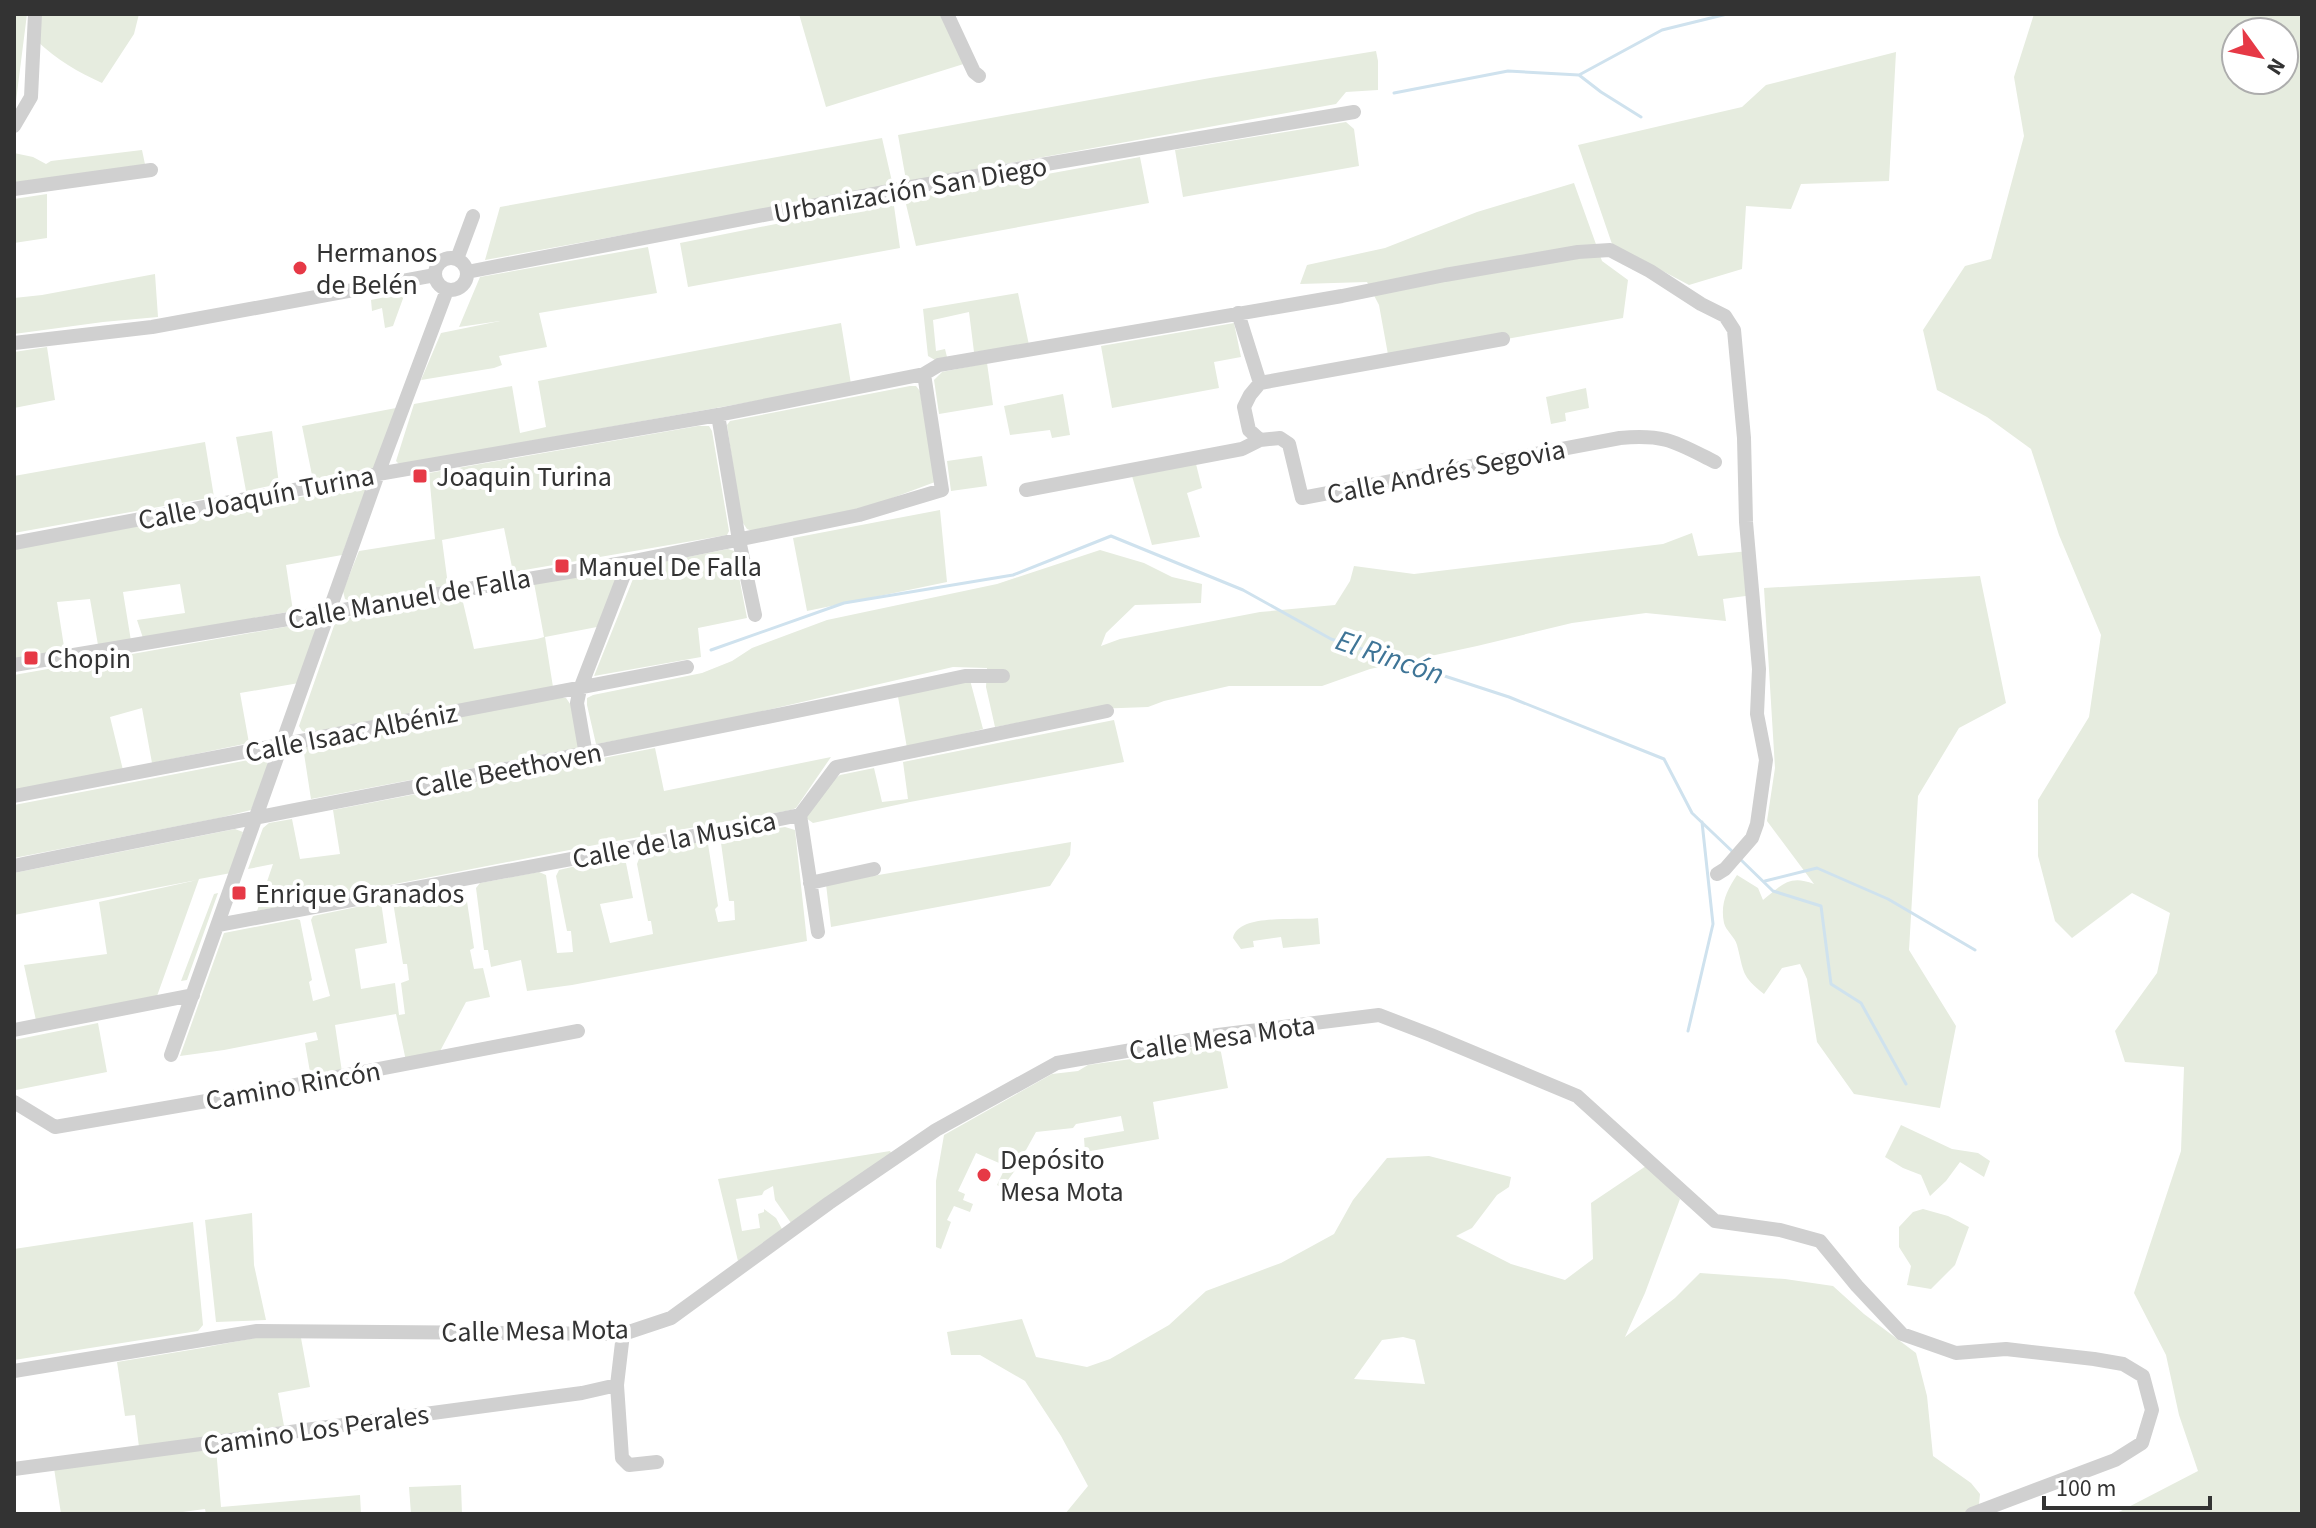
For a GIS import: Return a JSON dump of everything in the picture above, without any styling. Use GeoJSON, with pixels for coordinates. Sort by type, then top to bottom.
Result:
{"type":"FeatureCollection","features":[{"type":"Feature","properties":{"kind":"street"},"geometry":{"type":"LineString","coordinates":[[14,126],[31,97],[35,14]]}},
{"type":"Feature","properties":{"kind":"street"},"geometry":{"type":"LineString","coordinates":[[947,14],[974,72],[979,76]]}},
{"type":"Feature","properties":{"kind":"street","name":"Urbanización San Diego"},"geometry":{"type":"LineString","coordinates":[[467,272],[899,189],[1354,112]]}},
{"type":"Feature","properties":{"kind":"street"},"geometry":{"type":"LineString","coordinates":[[14,189],[151,170]]}},
{"type":"Feature","properties":{"kind":"street"},"geometry":{"type":"LineString","coordinates":[[457,259],[473,216]]}},
{"type":"Feature","properties":{"kind":"street","name":"Calle Joaquín Turina"},"geometry":{"type":"LineString","coordinates":[[14,543],[378,474],[718,415],[924,374],[939,365],[1563,255],[1610,250],[1725,316],[1734,330],[1759,669],[1757,714],[1766,760],[1757,824],[1752,838],[1717,874]]}},
{"type":"Feature","properties":{"kind":"street"},"geometry":{"type":"LineString","coordinates":[[452,258],[465,266],[467,272],[462,286],[447,290],[438,284],[435,275],[442,261],[452,258]]}},
{"type":"Feature","properties":{"kind":"street"},"geometry":{"type":"LineString","coordinates":[[14,343],[152,327],[435,275]]}},
{"type":"Feature","properties":{"kind":"street"},"geometry":{"type":"LineString","coordinates":[[171,1055],[378,474],[447,290]]}},
{"type":"Feature","properties":{"kind":"street"},"geometry":{"type":"LineString","coordinates":[[1238,313],[1260,383]]}},
{"type":"Feature","properties":{"kind":"street"},"geometry":{"type":"LineString","coordinates":[[1026,490],[1242,449],[1260,440],[1249,430],[1244,407],[1260,383],[1503,339]]}},
{"type":"Feature","properties":{"kind":"street","name":"Calle Manuel de Falla"},"geometry":{"type":"LineString","coordinates":[[14,665],[629,562],[859,515],[942,490],[924,374]]}},
{"type":"Feature","properties":{"kind":"street"},"geometry":{"type":"LineString","coordinates":[[718,415],[755,615]]}},
{"type":"Feature","properties":{"kind":"street","name":"Calle Andrés Segovia"},"geometry":{"type":"LineString","coordinates":[[1260,440],[1280,438],[1289,444],[1302,498],[1647,435],[1672,440],[1715,462]]}},
{"type":"Feature","properties":{"kind":"street"},"geometry":{"type":"LineString","coordinates":[[586,755],[577,703],[580,689],[629,562]]}},
{"type":"Feature","properties":{"kind":"street","name":"Calle Isaac Albéniz"},"geometry":{"type":"LineString","coordinates":[[14,796],[687,667]]}},
{"type":"Feature","properties":{"kind":"street","name":"Calle Beethoven"},"geometry":{"type":"LineString","coordinates":[[14,866],[257,816],[586,755],[965,676],[1003,676]]}},
{"type":"Feature","properties":{"kind":"street","name":"Calle de la Musica"},"geometry":{"type":"LineString","coordinates":[[218,925],[800,815],[836,767],[1107,711]]}},
{"type":"Feature","properties":{"kind":"street"},"geometry":{"type":"LineString","coordinates":[[800,815],[818,932]]}},
{"type":"Feature","properties":{"kind":"street"},"geometry":{"type":"LineString","coordinates":[[810,883],[874,869]]}},
{"type":"Feature","properties":{"kind":"street"},"geometry":{"type":"LineString","coordinates":[[14,1030],[193,995]]}},
{"type":"Feature","properties":{"kind":"street","name":"Calle Mesa Mota"},"geometry":{"type":"LineString","coordinates":[[14,1371],[257,1331],[623,1334],[671,1318],[936,1130],[1057,1063],[1218,1035],[1379,1015],[1577,1096],[1715,1221],[1780,1230],[1820,1241],[1902,1334],[1956,1353],[2006,1349],[2094,1359],[2123,1364],[2143,1376],[2152,1410],[2142,1443],[2115,1460],[1972,1514]]}},
{"type":"Feature","properties":{"kind":"street","name":"Camino Rincón"},"geometry":{"type":"LineString","coordinates":[[14,1102],[55,1127],[428,1061],[578,1031]]}},
{"type":"Feature","properties":{"kind":"street"},"geometry":{"type":"LineString","coordinates":[[623,1334],[617,1385],[622,1458],[629,1465],[657,1462]]}},
{"type":"Feature","properties":{"kind":"street","name":"Camino Los Perales"},"geometry":{"type":"LineString","coordinates":[[14,1469],[582,1393],[617,1385]]}},
{"type":"Feature","properties":{"kind":"shaded area"},"geometry":{"type":"Polygon","coordinates":[[[14,14],[27,14],[14,106],[14,14]]]}},
{"type":"Feature","properties":{"kind":"shaded area"},"geometry":{"type":"Polygon","coordinates":[[[39,14],[139,14],[134,34],[102,83],[68,65],[37,41],[39,14]]]}},
{"type":"Feature","properties":{"kind":"shaded area"},"geometry":{"type":"Polygon","coordinates":[[[799,14],[947,14],[970,62],[826,107],[799,14]]]}},
{"type":"Feature","properties":{"kind":"shaded area"},"geometry":{"type":"Polygon","coordinates":[[[2034,14],[2302,14],[2302,1514],[2115,1514],[2198,1471],[2179,1415],[2166,1355],[2134,1293],[2181,1151],[2184,1067],[2125,1062],[2115,1031],[2157,973],[2170,913],[2132,893],[2072,938],[2055,921],[2038,856],[2038,800],[2089,717],[2101,635],[2059,535],[2031,449],[1987,417],[1937,390],[1923,330],[1965,266],[1991,259],[2024,136],[2014,77],[2034,14]]]}},
{"type":"Feature","properties":{"kind":"shaded area"},"geometry":{"type":"Polygon","coordinates":[[[1376,51],[1378,90],[1346,92],[1336,104],[906,180],[898,135],[1376,51]]]}},
{"type":"Feature","properties":{"kind":"shaded area"},"geometry":{"type":"Polygon","coordinates":[[[1896,52],[1889,181],[1801,184],[1791,209],[1746,206],[1742,269],[1689,285],[1612,244],[1578,145],[1742,107],[1766,85],[1896,52]]]}},
{"type":"Feature","properties":{"kind":"shaded area"},"geometry":{"type":"Polygon","coordinates":[[[1346,122],[1354,129],[1359,166],[1183,197],[1175,150],[1346,122]]]}},
{"type":"Feature","properties":{"kind":"shaded area"},"geometry":{"type":"Polygon","coordinates":[[[882,138],[893,186],[485,260],[500,207],[882,138]]]}},
{"type":"Feature","properties":{"kind":"shaded area"},"geometry":{"type":"Polygon","coordinates":[[[142,150],[146,169],[14,188],[14,153],[46,164],[142,150]]]}},
{"type":"Feature","properties":{"kind":"shaded area"},"geometry":{"type":"Polygon","coordinates":[[[1140,157],[1149,203],[916,246],[905,200],[1140,157]]]}},
{"type":"Feature","properties":{"kind":"shaded area"},"geometry":{"type":"Polygon","coordinates":[[[1574,183],[1602,261],[1628,280],[1623,318],[1389,360],[1379,305],[1367,282],[1300,284],[1307,265],[1385,248],[1477,212],[1574,183]]]}},
{"type":"Feature","properties":{"kind":"shaded area"},"geometry":{"type":"Polygon","coordinates":[[[47,194],[47,238],[14,243],[14,199],[47,194]]]}},
{"type":"Feature","properties":{"kind":"shaded area"},"geometry":{"type":"Polygon","coordinates":[[[886,202],[894,206],[900,248],[688,287],[680,243],[886,202]]]}},
{"type":"Feature","properties":{"kind":"shaded area"},"geometry":{"type":"Polygon","coordinates":[[[648,247],[657,293],[539,313],[547,347],[499,356],[502,365],[494,368],[421,380],[441,333],[500,321],[459,327],[480,277],[648,247]]]}},
{"type":"Feature","properties":{"kind":"shaded area"},"geometry":{"type":"Polygon","coordinates":[[[155,274],[158,317],[14,334],[14,298],[155,274]]]}},
{"type":"Feature","properties":{"kind":"shaded area"},"geometry":{"type":"Polygon","coordinates":[[[405,293],[393,326],[385,328],[382,308],[372,311],[371,300],[405,293]]]}},
{"type":"Feature","properties":{"kind":"shaded area"},"geometry":{"type":"Polygon","coordinates":[[[1018,293],[1029,345],[974,352],[969,312],[933,320],[936,351],[945,349],[947,357],[935,360],[928,356],[923,309],[1018,293]]]}},
{"type":"Feature","properties":{"kind":"shaded area"},"geometry":{"type":"Polygon","coordinates":[[[841,323],[851,384],[441,457],[399,464],[396,461],[414,404],[512,386],[520,433],[546,427],[538,381],[841,323]]]}},
{"type":"Feature","properties":{"kind":"shaded area"},"geometry":{"type":"Polygon","coordinates":[[[1234,323],[1241,357],[1214,362],[1219,388],[1112,408],[1101,346],[1234,323]]]}},
{"type":"Feature","properties":{"kind":"shaded area"},"geometry":{"type":"Polygon","coordinates":[[[47,347],[55,400],[14,408],[14,352],[47,347]]]}},
{"type":"Feature","properties":{"kind":"shaded area"},"geometry":{"type":"Polygon","coordinates":[[[987,363],[993,405],[939,414],[934,380],[942,372],[987,363]]]}},
{"type":"Feature","properties":{"kind":"shaded area"},"geometry":{"type":"Polygon","coordinates":[[[916,386],[920,391],[935,482],[863,509],[752,531],[747,529],[741,520],[727,425],[730,421],[916,386]]]}},
{"type":"Feature","properties":{"kind":"shaded area"},"geometry":{"type":"Polygon","coordinates":[[[1586,388],[1589,408],[1565,413],[1566,421],[1551,424],[1546,397],[1586,388]]]}},
{"type":"Feature","properties":{"kind":"shaded area"},"geometry":{"type":"Polygon","coordinates":[[[1063,394],[1070,435],[1052,438],[1050,430],[1010,435],[1004,406],[1063,394]]]}},
{"type":"Feature","properties":{"kind":"shaded area"},"geometry":{"type":"Polygon","coordinates":[[[396,408],[377,464],[372,469],[313,480],[302,426],[396,408]]]}},
{"type":"Feature","properties":{"kind":"shaded area"},"geometry":{"type":"Polygon","coordinates":[[[709,426],[712,431],[729,531],[727,535],[513,572],[504,528],[442,540],[448,585],[352,602],[345,599],[343,591],[359,551],[435,539],[429,473],[709,426]]]}},
{"type":"Feature","properties":{"kind":"shaded area"},"geometry":{"type":"Polygon","coordinates":[[[272,431],[279,484],[246,491],[236,437],[272,431]]]}},
{"type":"Feature","properties":{"kind":"shaded area"},"geometry":{"type":"Polygon","coordinates":[[[205,442],[214,497],[14,533],[14,476],[205,442]]]}},
{"type":"Feature","properties":{"kind":"shaded area"},"geometry":{"type":"Polygon","coordinates":[[[982,456],[987,486],[951,491],[947,461],[982,456]]]}},
{"type":"Feature","properties":{"kind":"shaded area"},"geometry":{"type":"Polygon","coordinates":[[[1196,464],[1202,488],[1187,493],[1200,537],[1152,545],[1132,476],[1196,464]]]}},
{"type":"Feature","properties":{"kind":"shaded area"},"geometry":{"type":"Polygon","coordinates":[[[364,486],[366,489],[342,555],[286,565],[293,611],[143,638],[137,620],[185,613],[180,584],[123,592],[131,641],[98,645],[90,599],[57,602],[65,653],[14,660],[14,547],[364,486]]]}},
{"type":"Feature","properties":{"kind":"shaded area"},"geometry":{"type":"Polygon","coordinates":[[[940,510],[947,582],[807,611],[793,538],[940,510]]]}},
{"type":"Feature","properties":{"kind":"shaded area"},"geometry":{"type":"Polygon","coordinates":[[[1692,533],[1698,556],[1749,551],[1753,595],[1723,599],[1726,621],[1646,613],[1572,623],[1370,669],[1322,686],[1229,686],[1148,707],[1094,709],[995,727],[986,687],[987,668],[953,667],[707,724],[596,744],[587,705],[587,698],[593,695],[702,673],[732,661],[752,648],[827,620],[997,584],[1100,550],[1144,563],[1172,577],[1202,584],[1201,603],[1135,605],[1106,633],[1101,646],[1120,639],[1260,612],[1335,605],[1350,581],[1354,566],[1414,574],[1663,544],[1692,533]]]}},
{"type":"Feature","properties":{"kind":"shaded area"},"geometry":{"type":"Polygon","coordinates":[[[728,549],[734,551],[747,618],[698,628],[701,657],[594,676],[637,569],[728,549]]]}},
{"type":"Feature","properties":{"kind":"shaded area"},"geometry":{"type":"Polygon","coordinates":[[[608,570],[615,574],[617,581],[597,627],[545,637],[553,687],[308,733],[299,726],[336,620],[462,598],[474,649],[537,639],[544,637],[534,583],[608,570]]]}},
{"type":"Feature","properties":{"kind":"shaded area"},"geometry":{"type":"Polygon","coordinates":[[[1980,576],[2006,703],[1959,728],[1918,796],[1909,950],[1956,1026],[1940,1108],[1854,1094],[1817,1042],[1807,979],[1800,964],[1782,968],[1764,994],[1744,973],[1736,942],[1724,923],[1723,910],[1727,892],[1737,875],[1758,888],[1763,900],[1792,881],[1814,884],[1767,821],[1775,768],[1764,588],[1980,576]]]}},
{"type":"Feature","properties":{"kind":"shaded area"},"geometry":{"type":"Polygon","coordinates":[[[307,623],[316,634],[299,683],[240,693],[249,743],[152,763],[142,708],[110,717],[123,770],[14,790],[14,675],[307,623]]]}},
{"type":"Feature","properties":{"kind":"shaded area"},"geometry":{"type":"Polygon","coordinates":[[[970,680],[983,729],[907,748],[897,691],[970,680]]]}},
{"type":"Feature","properties":{"kind":"shaded area"},"geometry":{"type":"Polygon","coordinates":[[[566,698],[575,711],[578,748],[311,799],[303,747],[566,698]]]}},
{"type":"Feature","properties":{"kind":"shaded area"},"geometry":{"type":"Polygon","coordinates":[[[1114,720],[1124,762],[813,823],[806,818],[832,781],[840,775],[874,768],[882,802],[908,799],[903,762],[1114,720]]]}},
{"type":"Feature","properties":{"kind":"shaded area"},"geometry":{"type":"Polygon","coordinates":[[[655,748],[664,791],[831,757],[796,808],[791,810],[257,911],[273,864],[248,869],[263,828],[269,823],[292,819],[300,859],[340,854],[333,810],[655,748]]]}},
{"type":"Feature","properties":{"kind":"shaded area"},"geometry":{"type":"Polygon","coordinates":[[[264,757],[268,760],[266,773],[251,810],[14,858],[14,805],[264,757]]]}},
{"type":"Feature","properties":{"kind":"shaded area"},"geometry":{"type":"Polygon","coordinates":[[[785,827],[795,830],[807,941],[527,991],[521,960],[491,967],[488,950],[484,950],[476,888],[480,883],[539,872],[546,875],[557,953],[573,952],[571,931],[567,931],[556,876],[559,870],[619,856],[625,858],[633,898],[600,904],[610,943],[653,934],[637,864],[640,856],[703,841],[708,844],[718,922],[735,920],[734,901],[729,901],[721,843],[723,837],[785,827]]]}},
{"type":"Feature","properties":{"kind":"shaded area"},"geometry":{"type":"Polygon","coordinates":[[[235,829],[243,832],[231,873],[199,879],[157,996],[37,1025],[24,965],[107,954],[99,902],[197,880],[14,915],[14,873],[235,829]]]}},
{"type":"Feature","properties":{"kind":"shaded area"},"geometry":{"type":"Polygon","coordinates":[[[1071,842],[1070,855],[1050,886],[831,927],[826,884],[1071,842]]]}},
{"type":"Feature","properties":{"kind":"shaded area"},"geometry":{"type":"Polygon","coordinates":[[[463,885],[474,948],[470,950],[474,969],[483,968],[490,997],[466,1002],[438,1055],[406,1061],[396,1014],[335,1025],[342,1072],[311,1078],[305,1043],[318,1040],[316,1032],[180,1056],[224,933],[300,920],[313,1001],[330,996],[311,920],[313,916],[381,902],[387,943],[355,949],[361,989],[395,983],[399,1015],[405,1014],[401,983],[409,980],[407,964],[403,964],[393,902],[463,885]]]}},
{"type":"Feature","properties":{"kind":"shaded area"},"geometry":{"type":"Polygon","coordinates":[[[218,893],[187,980],[181,981],[214,894],[218,893]]]}},
{"type":"Feature","properties":{"kind":"shaded area"},"geometry":{"type":"Polygon","coordinates":[[[1318,918],[1320,944],[1283,948],[1281,937],[1253,941],[1254,947],[1241,949],[1233,938],[1237,930],[1257,921],[1318,918]]]}},
{"type":"Feature","properties":{"kind":"shaded area"},"geometry":{"type":"Polygon","coordinates":[[[98,1023],[107,1072],[16,1090],[14,1040],[98,1023]]]}},
{"type":"Feature","properties":{"kind":"shaded area"},"geometry":{"type":"Polygon","coordinates":[[[1219,1042],[1228,1088],[1153,1102],[1159,1139],[1085,1152],[1084,1138],[1124,1131],[1121,1116],[1076,1124],[1073,1128],[1036,1132],[1026,1150],[1013,1159],[1012,1166],[1016,1169],[1002,1188],[997,1185],[1006,1166],[976,1153],[958,1191],[965,1194],[963,1200],[973,1204],[970,1212],[954,1206],[947,1220],[951,1222],[941,1249],[936,1247],[936,1181],[944,1135],[1052,1074],[1219,1042]]]}},
{"type":"Feature","properties":{"kind":"shaded area"},"geometry":{"type":"Polygon","coordinates":[[[1901,1125],[1952,1149],[1978,1153],[1990,1161],[1984,1177],[1960,1162],[1930,1196],[1921,1175],[1885,1157],[1901,1125]]]}},
{"type":"Feature","properties":{"kind":"shaded area"},"geometry":{"type":"Polygon","coordinates":[[[890,1151],[892,1155],[791,1223],[775,1200],[773,1186],[762,1195],[736,1199],[742,1231],[760,1228],[758,1214],[764,1209],[776,1218],[782,1229],[738,1261],[718,1179],[890,1151]]]}},
{"type":"Feature","properties":{"kind":"shaded area"},"geometry":{"type":"Polygon","coordinates":[[[1429,1156],[1511,1177],[1509,1187],[1497,1195],[1472,1228],[1456,1236],[1511,1264],[1565,1280],[1593,1259],[1591,1203],[1646,1166],[1680,1199],[1625,1337],[1675,1298],[1700,1273],[1833,1286],[1916,1353],[1927,1396],[1933,1456],[1971,1483],[1980,1494],[1978,1514],[1065,1514],[1088,1486],[1061,1436],[1025,1381],[980,1355],[951,1355],[947,1332],[1022,1319],[1036,1357],[1087,1367],[1110,1359],[1169,1325],[1206,1291],[1281,1263],[1334,1234],[1353,1200],[1387,1158],[1429,1156]],[[1403,1337],[1382,1340],[1354,1379],[1425,1384],[1415,1340],[1403,1337]]]}},
{"type":"Feature","properties":{"kind":"shaded area"},"geometry":{"type":"Polygon","coordinates":[[[1923,1209],[1948,1216],[1969,1227],[1955,1265],[1931,1289],[1907,1285],[1911,1266],[1899,1247],[1899,1227],[1913,1212],[1923,1209]]]}},
{"type":"Feature","properties":{"kind":"shaded area"},"geometry":{"type":"Polygon","coordinates":[[[252,1213],[254,1265],[266,1320],[216,1322],[205,1220],[252,1213]]]}},
{"type":"Feature","properties":{"kind":"shaded area"},"geometry":{"type":"Polygon","coordinates":[[[193,1222],[203,1325],[198,1331],[14,1360],[14,1249],[193,1222]]]}},
{"type":"Feature","properties":{"kind":"shaded area"},"geometry":{"type":"Polygon","coordinates":[[[260,1337],[301,1338],[310,1387],[278,1393],[284,1426],[139,1447],[135,1415],[125,1416],[117,1362],[260,1337]]]}},
{"type":"Feature","properties":{"kind":"shaded area"},"geometry":{"type":"Polygon","coordinates":[[[216,1448],[221,1507],[360,1495],[361,1514],[206,1514],[205,1509],[168,1514],[61,1514],[54,1468],[216,1448]]]}},
{"type":"Feature","properties":{"kind":"shaded area"},"geometry":{"type":"Polygon","coordinates":[[[461,1485],[462,1514],[411,1514],[409,1487],[461,1485]]]}},
{"type":"Feature","properties":{"kind":"waterway"},"geometry":{"type":"LineString","coordinates":[[1394,93],[1508,71],[1579,75],[1662,30],[1727,14]]}},
{"type":"Feature","properties":{"kind":"waterway"},"geometry":{"type":"LineString","coordinates":[[1579,75],[1641,117]]}},
{"type":"Feature","properties":{"kind":"waterway","name":"El Rincón"},"geometry":{"type":"LineString","coordinates":[[711,650],[844,603],[1013,575],[1111,536],[1243,590],[1331,639],[1509,697],[1664,759],[1692,813],[1734,853]]}},
{"type":"Feature","properties":{"kind":"waterway"},"geometry":{"type":"LineString","coordinates":[[1688,1031],[1713,924],[1702,822]]}},
{"type":"Feature","properties":{"kind":"waterway","name":"El Rincón"},"geometry":{"type":"LineString","coordinates":[[1739,858],[1773,891],[1821,906],[1831,984],[1861,1003],[1906,1084]]}},
{"type":"Feature","properties":{"kind":"waterway"},"geometry":{"type":"LineString","coordinates":[[1765,881],[1817,868],[1888,899],[1975,950]]}},
{"type":"Feature","properties":{"kind":"place","name":"Hermanos de Belén"},"geometry":{"type":"Point","coordinates":[300,268]}},
{"type":"Feature","properties":{"kind":"place","name":"Joaquin Turina"},"geometry":{"type":"Point","coordinates":[420,476]}},
{"type":"Feature","properties":{"kind":"place","name":"Manuel De Falla"},"geometry":{"type":"Point","coordinates":[562,566]}},
{"type":"Feature","properties":{"kind":"place","name":"Chopin"},"geometry":{"type":"Point","coordinates":[31,658]}},
{"type":"Feature","properties":{"kind":"place","name":"Enrique Granados"},"geometry":{"type":"Point","coordinates":[239,893]}},
{"type":"Feature","properties":{"kind":"place","name":"Depósito Mesa Mota"},"geometry":{"type":"Point","coordinates":[984,1175]}}]}
